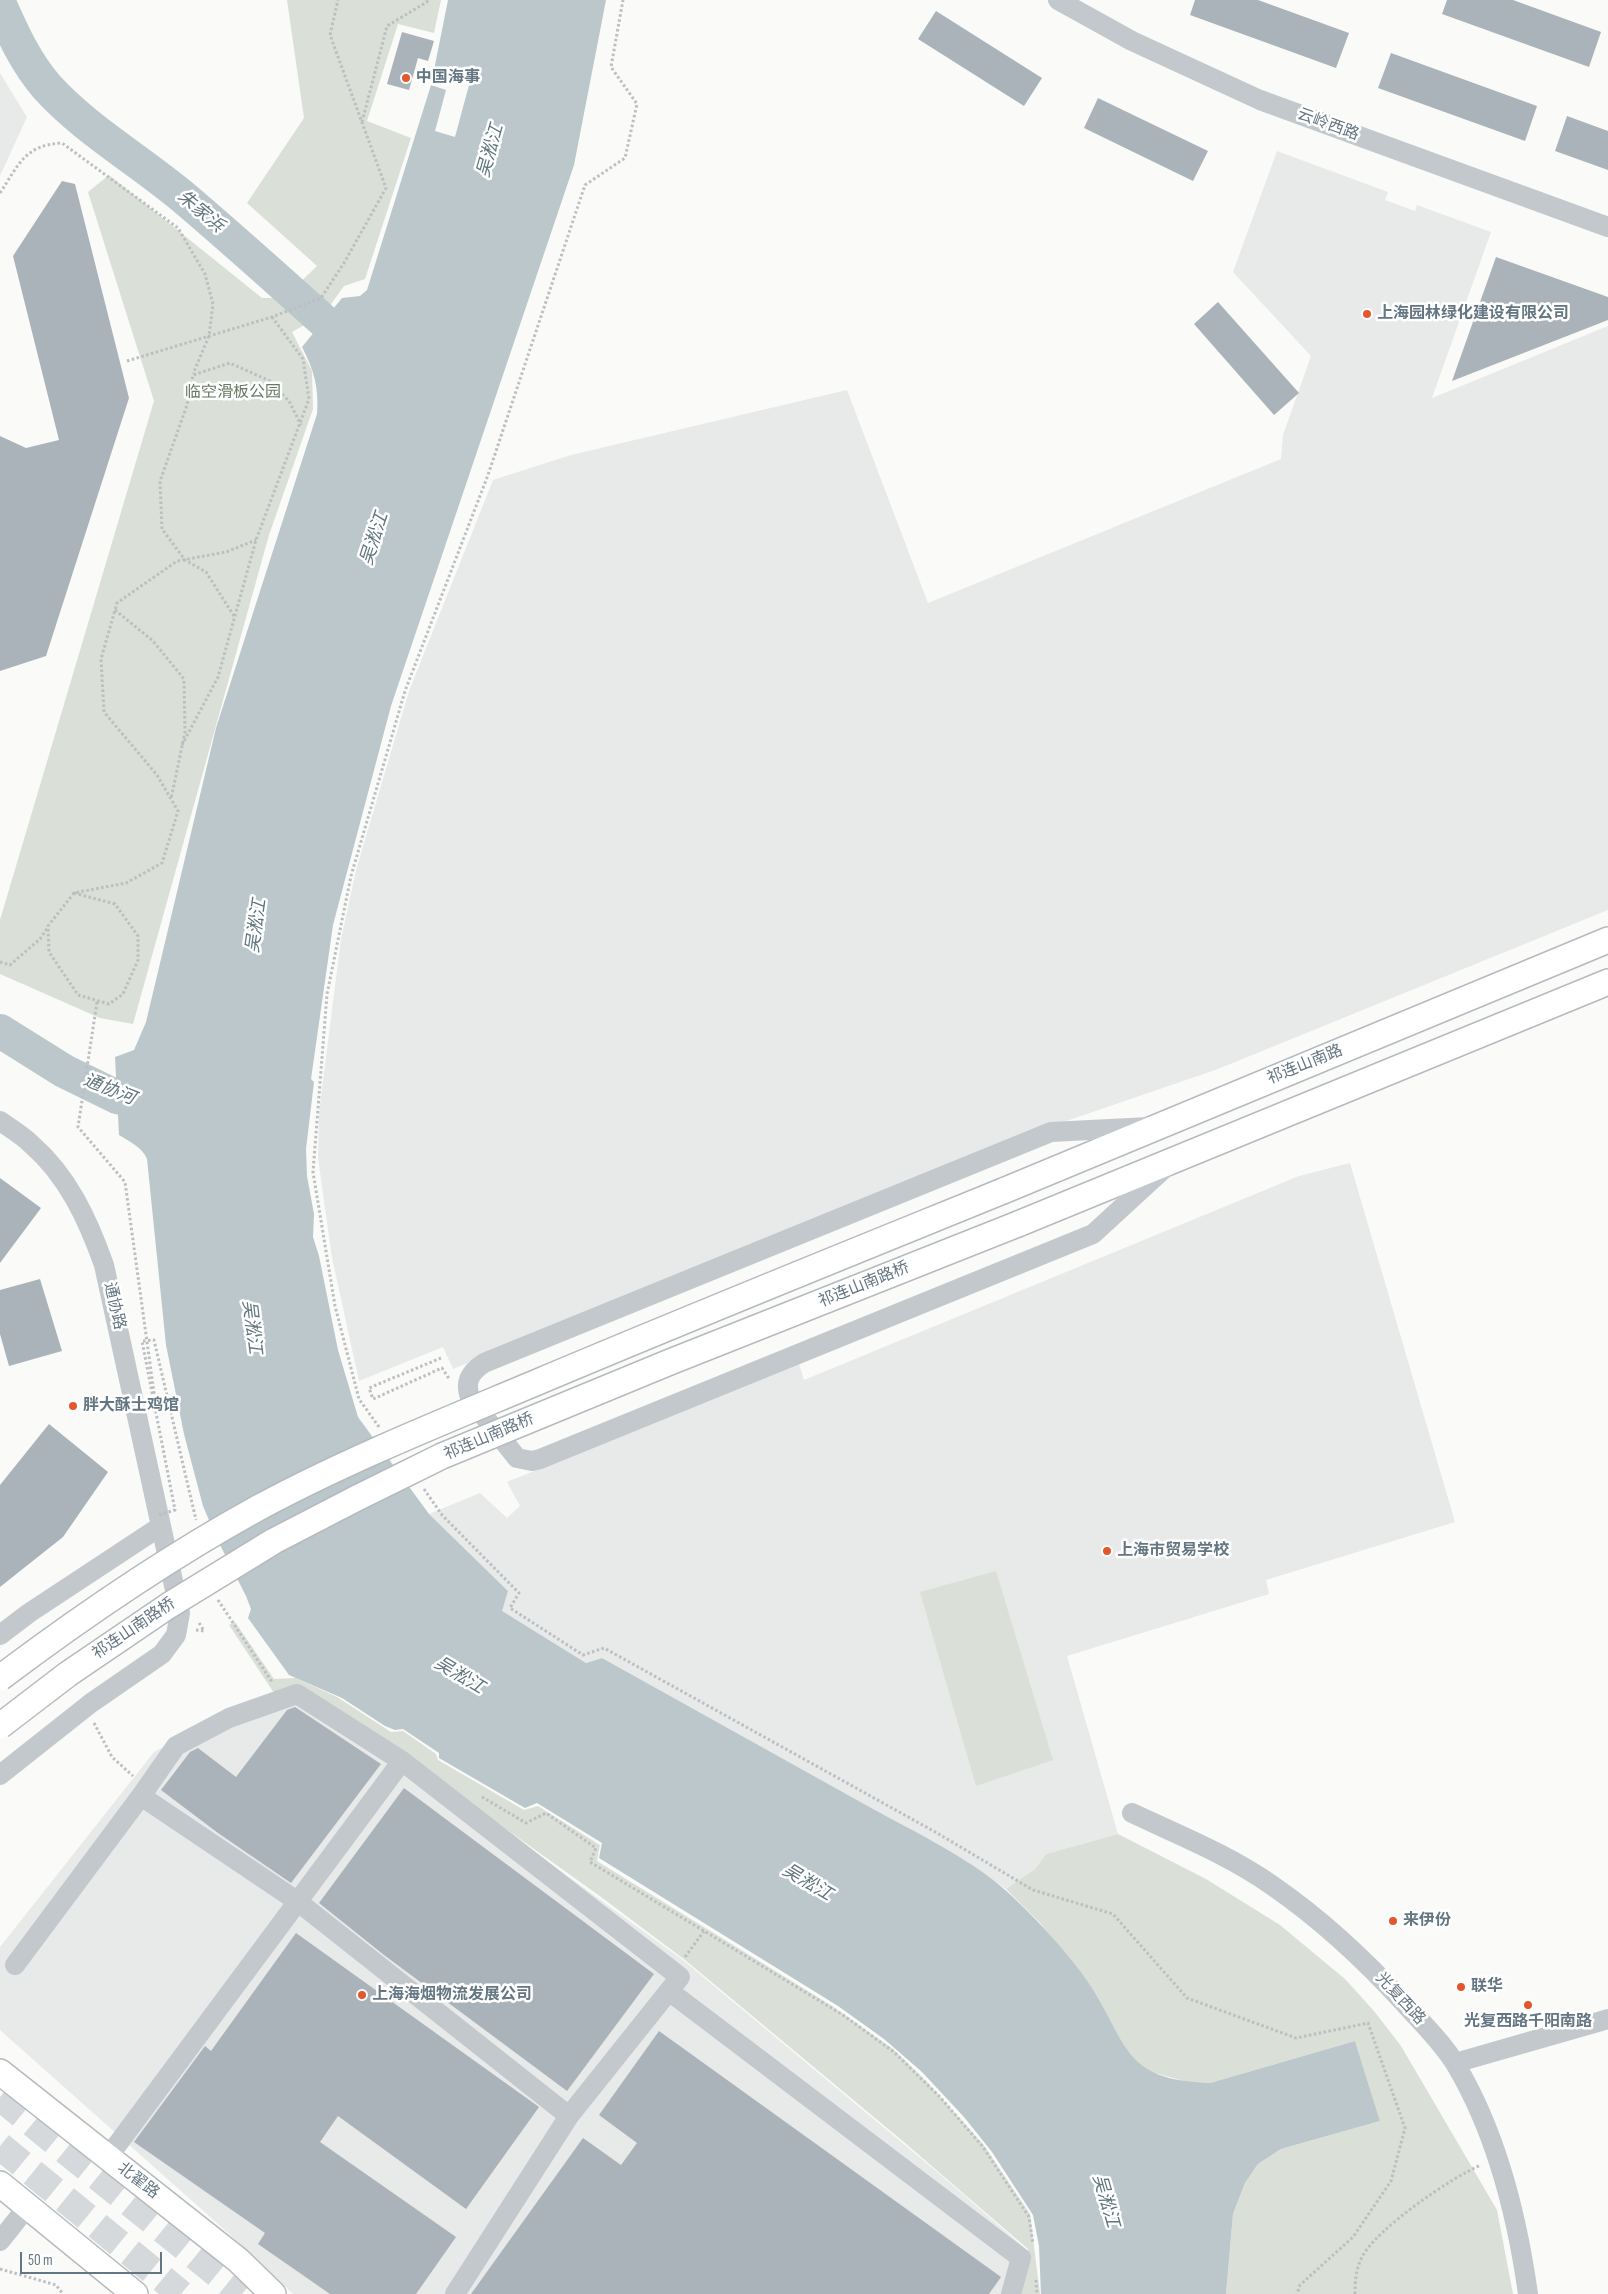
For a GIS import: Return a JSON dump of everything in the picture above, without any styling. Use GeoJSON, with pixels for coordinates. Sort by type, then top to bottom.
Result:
{"type":"FeatureCollection","features":[{"type":"Feature","properties":{"kind":"main road","name":"祁连山南路"},"geometry":{"type":"LineString","coordinates":[[1003,1191],[1608,940]]}},
{"type":"Feature","properties":{"kind":"main road"},"geometry":{"type":"LineString","coordinates":[[1173,1160],[1608,982]]}},
{"type":"Feature","properties":{"kind":"main road","name":"祁连山南路桥"},"geometry":{"type":"LineString","coordinates":[[0,1726],[68,1674],[168,1606],[274,1541],[442,1456],[661,1365],[1018,1224],[1173,1160]]}},
{"type":"Feature","properties":{"kind":"main road","name":"祁连山南路桥"},"geometry":{"type":"LineString","coordinates":[[0,1678],[60,1634],[148,1575],[256,1509],[339,1467],[657,1331],[1003,1191]]}},
{"type":"Feature","properties":{"kind":"main road","name":"北翟路"},"geometry":{"type":"LineString","coordinates":[[0,2072],[238,2260],[273,2294]]}},
{"type":"Feature","properties":{"kind":"main road"},"geometry":{"type":"LineString","coordinates":[[0,2184],[135,2294]]}},
{"type":"Feature","properties":{"kind":"street","name":"云岭西路"},"geometry":{"type":"LineString","coordinates":[[1058,0],[1080,6],[1132,41],[1260,100],[1608,227]]}},
{"type":"Feature","properties":{"kind":"street","name":"通协路"},"geometry":{"type":"LineString","coordinates":[[0,1121],[31,1144],[53,1167],[75,1196],[91,1227],[106,1273],[180,1612],[179,1624],[171,1645],[162,1654],[91,1704],[0,1775]]}},
{"type":"Feature","properties":{"kind":"street"},"geometry":{"type":"LineString","coordinates":[[1158,1126],[1051,1132],[484,1363],[473,1370],[468,1380],[467,1390],[471,1400],[511,1452],[524,1460],[540,1459],[1093,1234],[1173,1160]]}},
{"type":"Feature","properties":{"kind":"street"},"geometry":{"type":"LineString","coordinates":[[0,1636],[29,1613],[160,1521]]}},
{"type":"Feature","properties":{"kind":"street"},"geometry":{"type":"LineString","coordinates":[[15,1965],[176,1746],[230,1718],[297,1694],[402,1761],[680,1977],[570,2116],[455,2294]]}},
{"type":"Feature","properties":{"kind":"street"},"geometry":{"type":"LineString","coordinates":[[108,2157],[402,1761]]}},
{"type":"Feature","properties":{"kind":"street"},"geometry":{"type":"LineString","coordinates":[[144,1792],[297,1901],[570,2116]]}},
{"type":"Feature","properties":{"kind":"street","name":"光复西路"},"geometry":{"type":"LineString","coordinates":[[1132,1813],[1205,1847],[1272,1885],[1336,1933],[1384,1981],[1455,2064],[1482,2116],[1498,2158],[1523,2252],[1528,2294]]}},
{"type":"Feature","properties":{"kind":"street"},"geometry":{"type":"LineString","coordinates":[[668,1991],[1021,2258],[1011,2294]]}},
{"type":"Feature","properties":{"kind":"street"},"geometry":{"type":"LineString","coordinates":[[1455,2064],[1608,2020]]}},
{"type":"Feature","properties":{"kind":"street"},"geometry":{"type":"LineString","coordinates":[[0,2241],[28,2206]]}},
{"type":"Feature","properties":{"kind":"path"},"geometry":{"type":"LineString","coordinates":[[127,362],[272,317],[321,298],[344,263],[386,188],[330,35],[338,0]]}},
{"type":"Feature","properties":{"kind":"path"},"geometry":{"type":"LineString","coordinates":[[362,122],[387,26],[427,2],[427,0]]}},
{"type":"Feature","properties":{"kind":"path"},"geometry":{"type":"LineString","coordinates":[[0,193],[23,158],[44,144],[62,143],[178,228],[206,274],[213,304],[210,336],[193,375],[187,405],[160,482],[162,529],[185,560],[206,572],[235,617]]}},
{"type":"Feature","properties":{"kind":"path"},"geometry":{"type":"LineString","coordinates":[[182,745],[218,677],[256,540],[301,425],[309,399],[303,359],[272,317]]}},
{"type":"Feature","properties":{"kind":"path"},"geometry":{"type":"LineString","coordinates":[[193,375],[230,363],[238,366],[270,381],[289,400],[301,425]]}},
{"type":"Feature","properties":{"kind":"path"},"geometry":{"type":"LineString","coordinates":[[0,962],[10,965],[40,939],[74,893],[126,883],[162,863],[178,811],[157,775],[104,712],[101,659],[117,603],[177,561],[226,552],[256,540]]}},
{"type":"Feature","properties":{"kind":"path"},"geometry":{"type":"LineString","coordinates":[[115,610],[153,641],[184,679],[185,732],[171,799]]}},
{"type":"Feature","properties":{"kind":"path"},"geometry":{"type":"LineString","coordinates":[[48,926],[49,952],[78,995],[109,1004],[123,994],[138,960],[138,936],[115,904],[74,893]]}},
{"type":"Feature","properties":{"kind":"path"},"geometry":{"type":"LineString","coordinates":[[97,1002],[78,1127],[125,1182],[151,1362]]}},
{"type":"Feature","properties":{"kind":"path"},"geometry":{"type":"LineString","coordinates":[[160,1521],[175,1510],[142,1340],[154,1340],[201,1543]]}},
{"type":"Feature","properties":{"kind":"path"},"geometry":{"type":"LineString","coordinates":[[441,1358],[369,1388],[373,1399],[442,1368],[451,1382]]}},
{"type":"Feature","properties":{"kind":"path"},"geometry":{"type":"LineString","coordinates":[[218,1599],[274,1686]]}},
{"type":"Feature","properties":{"kind":"path"},"geometry":{"type":"LineString","coordinates":[[91,1716],[112,1757],[144,1792]]}},
{"type":"Feature","properties":{"kind":"path"},"geometry":{"type":"LineString","coordinates":[[479,1795],[526,1823],[546,1813],[596,1848],[590,1862],[843,2015],[894,2052],[939,2096],[983,2147],[1029,2217],[1033,2248]]}},
{"type":"Feature","properties":{"kind":"path"},"geometry":{"type":"LineString","coordinates":[[682,1960],[704,1931]]}},
{"type":"Feature","properties":{"kind":"path"},"geometry":{"type":"LineString","coordinates":[[1355,2294],[1355,2278],[1363,2255],[1386,2230],[1443,2186],[1473,2168],[1498,2158]]}},
{"type":"Feature","properties":{"kind":"path"},"geometry":{"type":"LineString","coordinates":[[0,2269],[56,2285],[63,2294]]}},
{"type":"Feature","properties":{"kind":"path"},"geometry":{"type":"LineString","coordinates":[[1036,2274],[1037,2294]]}},
{"type":"Feature","properties":{"kind":"shaded area"},"geometry":{"type":"Polygon","coordinates":[[[0,73],[27,117],[0,176],[0,73]]]}},
{"type":"Feature","properties":{"kind":"shaded area"},"geometry":{"type":"Polygon","coordinates":[[[1277,151],[1388,192],[1385,200],[1415,211],[1417,205],[1491,232],[1432,398],[1608,326],[1608,910],[1218,1069],[1049,1127],[453,1369],[443,1347],[359,1381],[332,1258],[318,1158],[319,1112],[341,939],[356,870],[409,691],[493,480],[571,455],[847,390],[928,603],[1281,459],[1283,435],[1311,356],[1233,272],[1277,151]]]}},
{"type":"Feature","properties":{"kind":"shaded area","name":"上海市贸易学校"},"geometry":{"type":"Polygon","coordinates":[[[1350,1163],[1455,1522],[1266,1580],[1269,1594],[1067,1656],[1118,1834],[1046,1854],[1035,1869],[1006,1889],[913,1831],[602,1658],[586,1663],[501,1611],[508,1591],[429,1514],[480,1493],[507,1518],[520,1506],[507,1482],[799,1364],[804,1380],[1299,1176],[1350,1163]]]}},
{"type":"Feature","properties":{"kind":"shaded area","name":"上海海烟物流发展公司"},"geometry":{"type":"Polygon","coordinates":[[[295,1689],[403,1756],[683,1960],[942,2176],[1026,2249],[1018,2294],[293,2294],[245,2248],[0,2030],[0,1947],[154,1752],[225,1715],[295,1689]]]}},
{"type":"Feature","properties":{"kind":"green space","name":"临空滑板公园"},"geometry":{"type":"Polygon","coordinates":[[[287,0],[441,0],[434,33],[398,24],[367,121],[411,138],[365,279],[344,286],[324,314],[292,332],[312,371],[313,409],[269,535],[133,1024],[100,1018],[0,974],[0,920],[154,401],[88,192],[109,175],[262,298],[284,298],[317,266],[247,203],[304,118],[287,0]]]}},
{"type":"Feature","properties":{"kind":"green space"},"geometry":{"type":"Polygon","coordinates":[[[996,1571],[1053,1760],[976,1786],[920,1592],[996,1571]]]}},
{"type":"Feature","properties":{"kind":"green space"},"geometry":{"type":"Polygon","coordinates":[[[235,1622],[274,1679],[296,1678],[337,1697],[391,1732],[403,1731],[436,1754],[438,1760],[524,1810],[538,1806],[600,1845],[597,1861],[832,2006],[893,2049],[925,2080],[983,2144],[1030,2214],[1040,2294],[1020,2294],[1028,2249],[905,2143],[685,1960],[601,1897],[404,1756],[274,1693],[229,1625],[235,1622]]]}},
{"type":"Feature","properties":{"kind":"green space"},"geometry":{"type":"Polygon","coordinates":[[[1118,1834],[1206,1879],[1280,1925],[1345,1979],[1374,2011],[1401,2046],[1497,2210],[1513,2294],[1226,2294],[1233,2214],[1245,2183],[1258,2164],[1281,2149],[1380,2121],[1355,2041],[1210,2083],[1188,2082],[1151,2072],[1136,2062],[1125,2049],[1088,1982],[1040,1923],[1006,1889],[1035,1869],[1046,1854],[1118,1834]]]}},
{"type":"Feature","properties":{"kind":"water","name":"吴淞江"},"geometry":{"type":"Polygon","coordinates":[[[448,0],[606,0],[574,165],[391,706],[333,925],[311,1079],[314,1082],[306,1149],[307,1176],[314,1214],[313,1237],[319,1256],[338,1350],[358,1417],[429,1514],[508,1591],[502,1611],[586,1663],[602,1658],[924,1837],[982,1872],[1015,1899],[1063,1949],[1088,1982],[1131,2055],[1143,2066],[1159,2075],[1181,2080],[1210,2083],[1355,2041],[1380,2121],[1281,2149],[1258,2164],[1245,2183],[1233,2214],[1226,2294],[1041,2294],[1039,2246],[1033,2215],[992,2152],[964,2117],[922,2072],[884,2039],[838,2006],[599,1858],[602,1843],[537,1803],[525,1808],[439,1758],[439,1753],[403,1729],[395,1730],[385,1726],[342,1698],[289,1675],[248,1618],[251,1609],[246,1596],[217,1539],[203,1506],[184,1434],[166,1345],[147,1159],[139,1148],[119,1135],[115,1057],[134,1050],[146,1022],[216,728],[317,414],[315,379],[302,347],[342,298],[360,296],[367,290],[431,85],[448,0]]]}},
{"type":"Feature","properties":{"kind":"pier"},"geometry":{"type":"Polygon","coordinates":[[[453,69],[472,74],[455,137],[435,131],[446,90],[431,85],[433,78],[449,83],[453,69]]]}},
{"type":"Feature","properties":{"kind":"building"},"geometry":{"type":"Polygon","coordinates":[[[1195,0],[1258,0],[1349,33],[1336,68],[1190,15],[1195,0]]]}},
{"type":"Feature","properties":{"kind":"building"},"geometry":{"type":"Polygon","coordinates":[[[1447,0],[1513,0],[1601,32],[1589,67],[1442,14],[1447,0]]]}},
{"type":"Feature","properties":{"kind":"building"},"geometry":{"type":"Polygon","coordinates":[[[936,11],[1042,78],[1024,106],[918,39],[936,11]]]}},
{"type":"Feature","properties":{"kind":"building"},"geometry":{"type":"Polygon","coordinates":[[[402,32],[434,41],[428,61],[418,58],[409,90],[387,84],[402,32]]]}},
{"type":"Feature","properties":{"kind":"building"},"geometry":{"type":"Polygon","coordinates":[[[1391,53],[1537,106],[1525,141],[1378,88],[1391,53]]]}},
{"type":"Feature","properties":{"kind":"building"},"geometry":{"type":"Polygon","coordinates":[[[1098,98],[1208,151],[1193,181],[1084,128],[1098,98]]]}},
{"type":"Feature","properties":{"kind":"building"},"geometry":{"type":"Polygon","coordinates":[[[1567,116],[1608,131],[1608,170],[1555,151],[1567,116]]]}},
{"type":"Feature","properties":{"kind":"building"},"geometry":{"type":"Polygon","coordinates":[[[62,181],[75,184],[129,398],[46,656],[0,671],[0,436],[26,448],[59,440],[13,256],[62,181]]]}},
{"type":"Feature","properties":{"kind":"building"},"geometry":{"type":"Polygon","coordinates":[[[1496,257],[1608,297],[1608,320],[1452,381],[1496,257]]]}},
{"type":"Feature","properties":{"kind":"building"},"geometry":{"type":"Polygon","coordinates":[[[1218,302],[1299,393],[1274,415],[1194,324],[1218,302]]]}},
{"type":"Feature","properties":{"kind":"building"},"geometry":{"type":"Polygon","coordinates":[[[0,1178],[41,1208],[0,1263],[0,1178]]]}},
{"type":"Feature","properties":{"kind":"building"},"geometry":{"type":"Polygon","coordinates":[[[40,1279],[62,1351],[9,1366],[0,1334],[0,1290],[40,1279]]]}},
{"type":"Feature","properties":{"kind":"building"},"geometry":{"type":"Polygon","coordinates":[[[49,1424],[108,1472],[63,1537],[0,1587],[0,1485],[49,1424]]]}},
{"type":"Feature","properties":{"kind":"building"},"geometry":{"type":"Polygon","coordinates":[[[295,1707],[381,1764],[291,1883],[218,1833],[161,1790],[190,1752],[198,1748],[236,1777],[287,1710],[295,1707]]]}},
{"type":"Feature","properties":{"kind":"building"},"geometry":{"type":"Polygon","coordinates":[[[404,1788],[654,1974],[567,2091],[384,1955],[319,1903],[404,1788]]]}},
{"type":"Feature","properties":{"kind":"building"},"geometry":{"type":"Polygon","coordinates":[[[296,1933],[539,2107],[466,2209],[338,2116],[320,2142],[456,2237],[416,2294],[330,2294],[258,2244],[265,2233],[134,2142],[205,2046],[211,2051],[296,1933]]]}},
{"type":"Feature","properties":{"kind":"building"},"geometry":{"type":"Polygon","coordinates":[[[659,2031],[1001,2277],[989,2294],[471,2294],[583,2138],[621,2165],[637,2143],[599,2115],[659,2031]]]}},
{"type":"Feature","properties":{"kind":"waterway","name":"朱家浜"},"geometry":{"type":"LineString","coordinates":[[0,5],[26,58],[39,78],[62,103],[183,197],[357,351]]}},
{"type":"Feature","properties":{"kind":"waterway","name":"通协河"},"geometry":{"type":"LineString","coordinates":[[0,1031],[64,1071],[117,1097],[162,1108]]}},
{"type":"Feature","properties":{"kind":"tunnel"},"geometry":{"type":"LineString","coordinates":[[0,2097],[242,2294]]}},
{"type":"Feature","properties":{"kind":"tunnel"},"geometry":{"type":"LineString","coordinates":[[0,2146],[181,2294]]}},
{"type":"Feature","properties":{"kind":"place","name":"中国海事"},"geometry":{"type":"Point","coordinates":[406,78]}},
{"type":"Feature","properties":{"kind":"place","name":"上海园林绿化建设有限公司"},"geometry":{"type":"Point","coordinates":[1367,314]}},
{"type":"Feature","properties":{"kind":"place","name":"胖大酥士鸡馆"},"geometry":{"type":"Point","coordinates":[73,1406]}},
{"type":"Feature","properties":{"kind":"place","name":"上海市贸易学校"},"geometry":{"type":"Point","coordinates":[1107,1551]}},
{"type":"Feature","properties":{"kind":"place","name":"来伊份"},"geometry":{"type":"Point","coordinates":[1393,1921]}},
{"type":"Feature","properties":{"kind":"place","name":"联华"},"geometry":{"type":"Point","coordinates":[1461,1987]}},
{"type":"Feature","properties":{"kind":"place","name":"上海海烟物流发展公司"},"geometry":{"type":"Point","coordinates":[362,1995]}},
{"type":"Feature","properties":{"kind":"place","name":"光复西路千阳南路"},"geometry":{"type":"Point","coordinates":[1528,2005]}}]}
